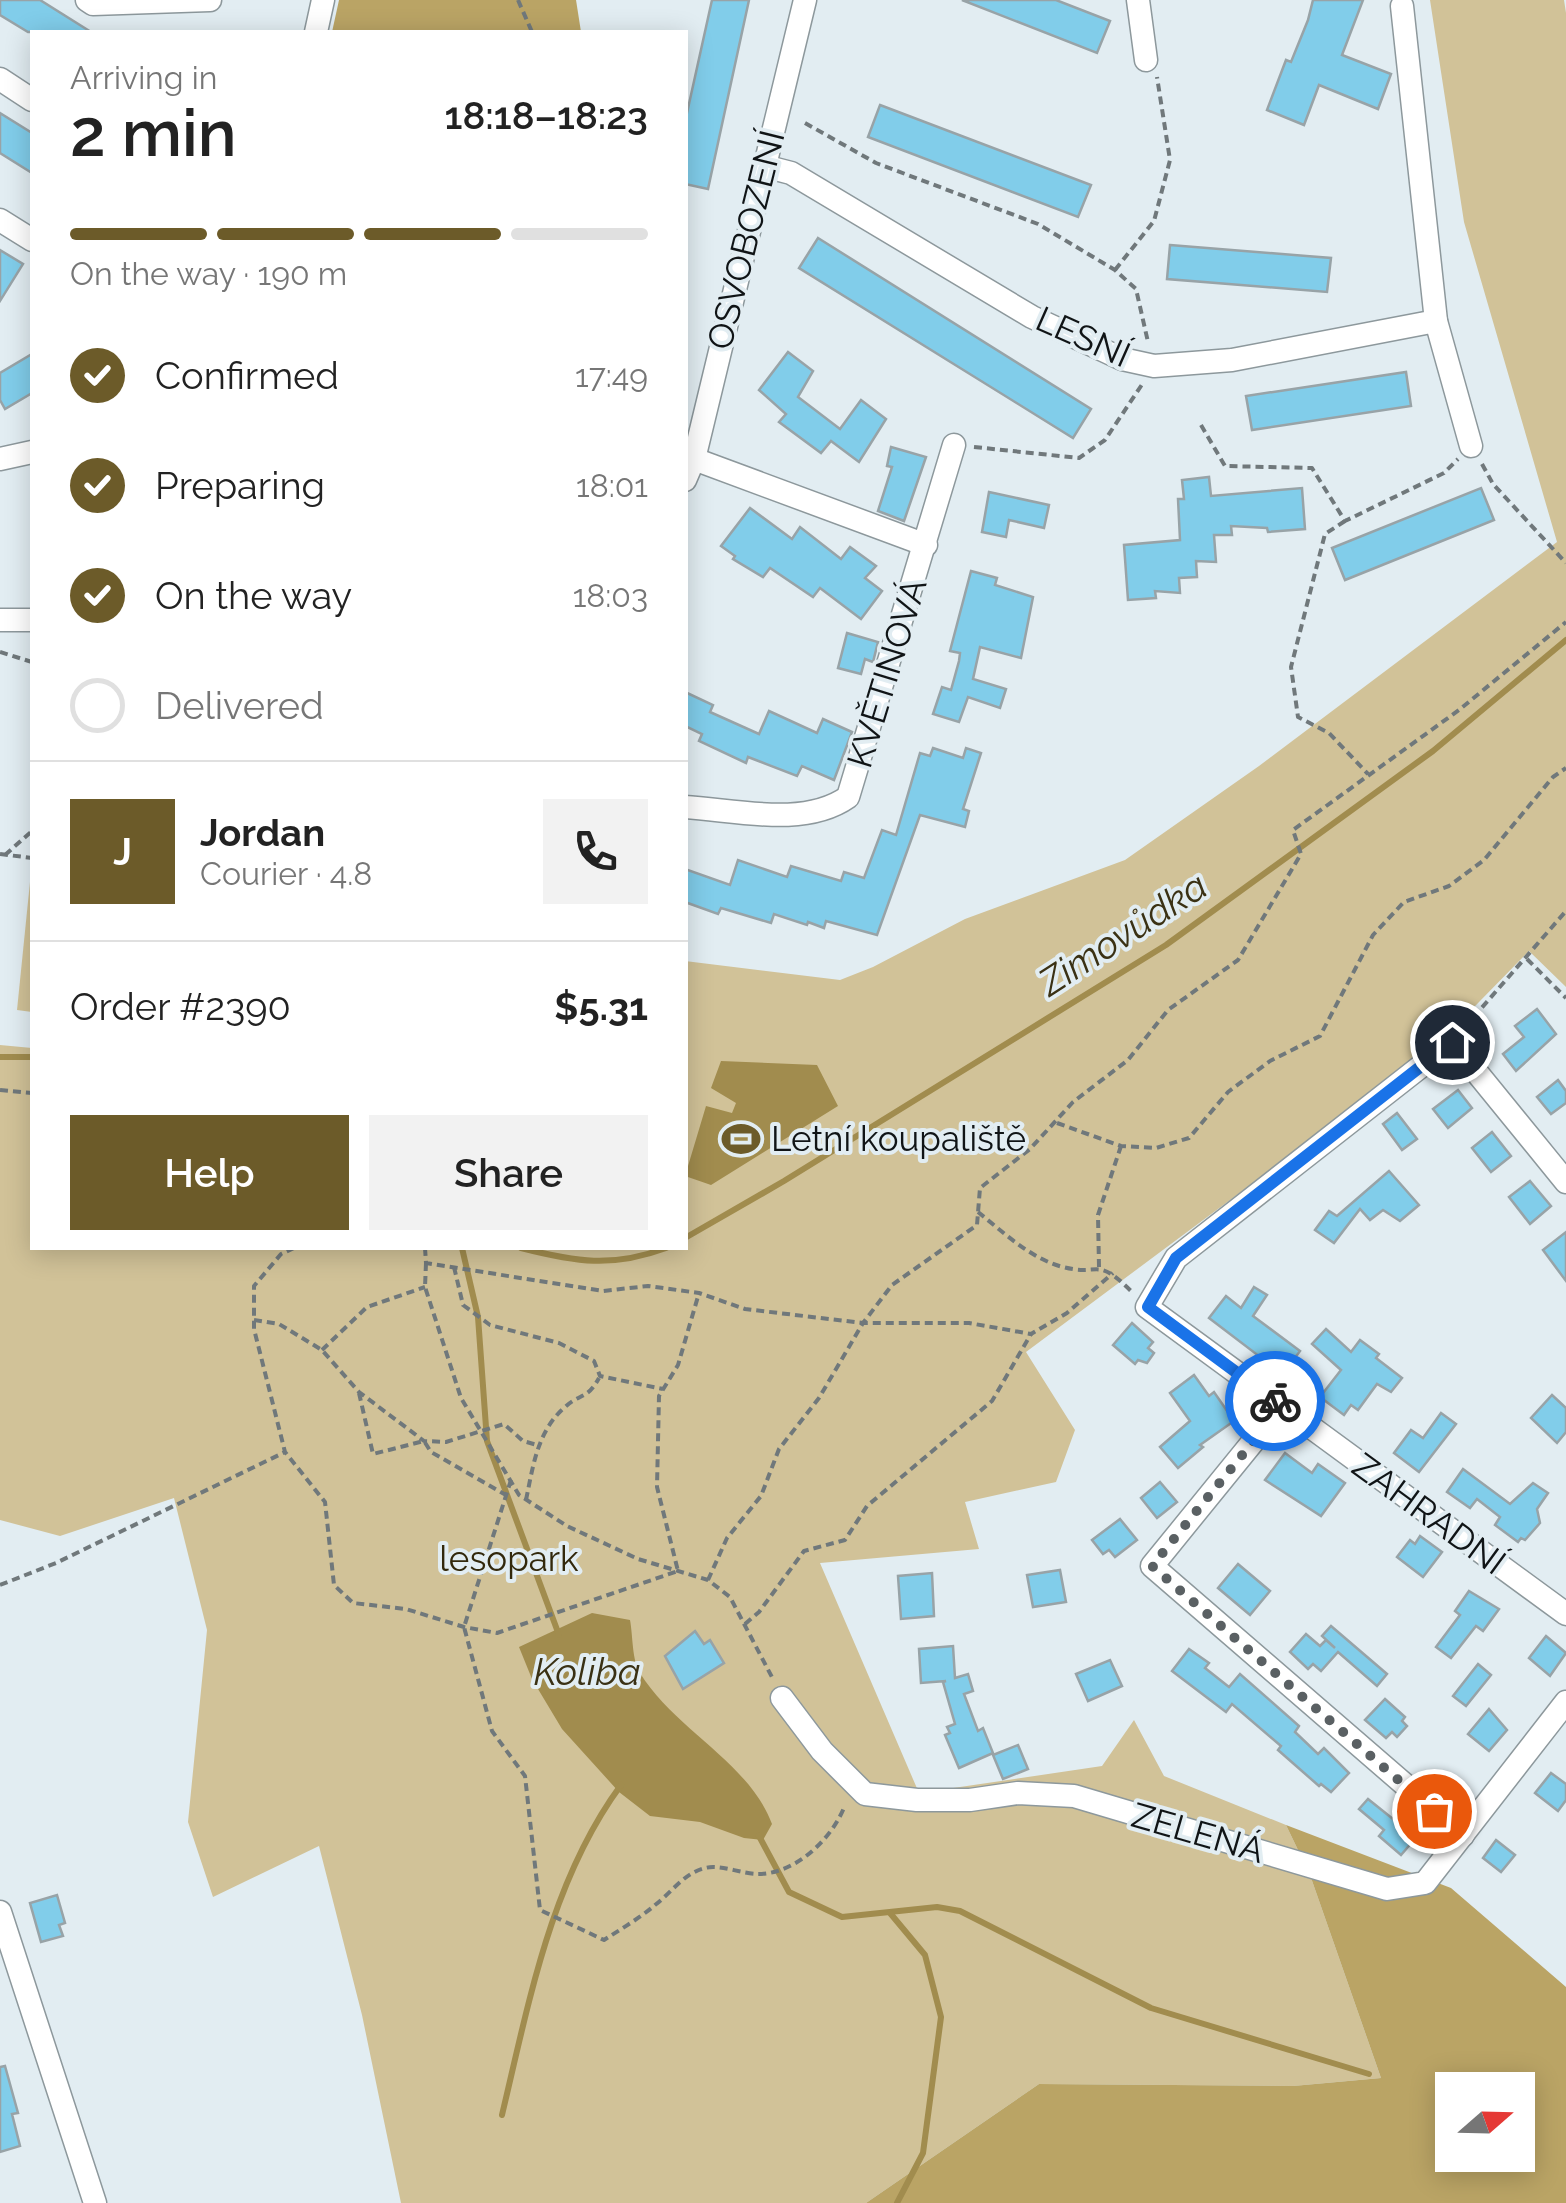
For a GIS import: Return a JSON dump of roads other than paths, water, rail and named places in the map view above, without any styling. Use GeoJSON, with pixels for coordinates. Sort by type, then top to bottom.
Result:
{"type":"FeatureCollection","features":[{"type":"Feature","properties":{"kind":"street"},"geometry":{"type":"LineString","coordinates":[[86,0],[93,4],[210,0]]}},
{"type":"Feature","properties":{"kind":"street"},"geometry":{"type":"LineString","coordinates":[[316,30],[323,0]]}},
{"type":"Feature","properties":{"kind":"street","name":"OSVOBOZENÍ"},"geometry":{"type":"LineString","coordinates":[[689,469],[804,0]]}},
{"type":"Feature","properties":{"kind":"street"},"geometry":{"type":"LineString","coordinates":[[1138,0],[1151,67]]}},
{"type":"Feature","properties":{"kind":"street"},"geometry":{"type":"LineString","coordinates":[[1402,6],[1416,164],[1436,321],[1471,446]]}},
{"type":"Feature","properties":{"kind":"street"},"geometry":{"type":"LineString","coordinates":[[0,78],[30,99]]}},
{"type":"Feature","properties":{"kind":"street","name":"LESNÍ"},"geometry":{"type":"LineString","coordinates":[[764,166],[791,174],[1032,317],[1122,359],[1154,366],[1232,360],[1436,321]]}},
{"type":"Feature","properties":{"kind":"street"},"geometry":{"type":"LineString","coordinates":[[0,220],[30,239]]}},
{"type":"Feature","properties":{"kind":"street","name":"KVĚTINOVÁ"},"geometry":{"type":"LineString","coordinates":[[688,807],[808,814],[834,808],[848,798],[954,445]]}},
{"type":"Feature","properties":{"kind":"street"},"geometry":{"type":"LineString","coordinates":[[0,460],[30,452]]}},
{"type":"Feature","properties":{"kind":"street"},"geometry":{"type":"LineString","coordinates":[[689,469],[926,545]]}},
{"type":"Feature","properties":{"kind":"street"},"geometry":{"type":"LineString","coordinates":[[0,620],[30,620]]}},
{"type":"Feature","properties":{"kind":"street","name":"ZAHRADNÍ"},"geometry":{"type":"LineString","coordinates":[[1566,1182],[1452,1042],[1176,1258],[1148,1307],[1566,1614]]}},
{"type":"Feature","properties":{"kind":"street"},"geometry":{"type":"LineString","coordinates":[[1282,1406],[1152,1566],[1463,1835]]}},
{"type":"Feature","properties":{"kind":"street","name":"ZELENÁ"},"geometry":{"type":"LineString","coordinates":[[782,1698],[822,1751],[865,1794],[917,1800],[970,1800],[1018,1793],[1074,1796],[1387,1889],[1426,1883],[1566,1702]]}},
{"type":"Feature","properties":{"kind":"street"},"geometry":{"type":"LineString","coordinates":[[0,1912],[95,2203]]}},
{"type":"Feature","properties":{"kind":"water"},"geometry":{"type":"Polygon","coordinates":[[[721,1061],[817,1065],[838,1106],[711,1185],[688,1177],[706,1106],[732,1113],[736,1103],[711,1088],[721,1061]]]}},
{"type":"Feature","properties":{"kind":"water","name":"Koliba"},"geometry":{"type":"Polygon","coordinates":[[[592,1613],[630,1620],[640,1673],[672,1712],[747,1782],[772,1824],[763,1840],[744,1838],[700,1822],[650,1816],[619,1792],[562,1729],[532,1679],[519,1647],[592,1613]]]}},
{"type":"Feature","properties":{"kind":"waterway","name":"Zimovůdka"},"geometry":{"type":"LineString","coordinates":[[688,1236],[1166,945],[1433,751],[1566,640]]}},
{"type":"Feature","properties":{"kind":"waterway","name":"Zimovůdka"},"geometry":{"type":"LineString","coordinates":[[0,1057],[30,1057]]}},
{"type":"Feature","properties":{"kind":"waterway"},"geometry":{"type":"LineString","coordinates":[[462,1250],[478,1317],[487,1441],[559,1635]]}},
{"type":"Feature","properties":{"kind":"waterway","name":"Zimovůdka"},"geometry":{"type":"LineString","coordinates":[[529,1250],[594,1261],[660,1250]]}},
{"type":"Feature","properties":{"kind":"waterway"},"geometry":{"type":"LineString","coordinates":[[502,2115],[533,1986],[560,1901],[597,1822],[621,1785]]}},
{"type":"Feature","properties":{"kind":"waterway"},"geometry":{"type":"LineString","coordinates":[[759,1836],[789,1892],[842,1917],[937,1907],[960,1911],[1151,2008],[1369,2074]]}},
{"type":"Feature","properties":{"kind":"waterway"},"geometry":{"type":"LineString","coordinates":[[890,1913],[925,1955],[941,2017],[923,2153],[897,2203]]}},
{"type":"Feature","properties":{"kind":"place","name":"Letní koupaliště"},"geometry":{"type":"Point","coordinates":[741,1139]}},
{"type":"Feature","properties":{"kind":"park label","name":"lesopark"},"geometry":{"type":"Point","coordinates":[509,1559]}}]}
